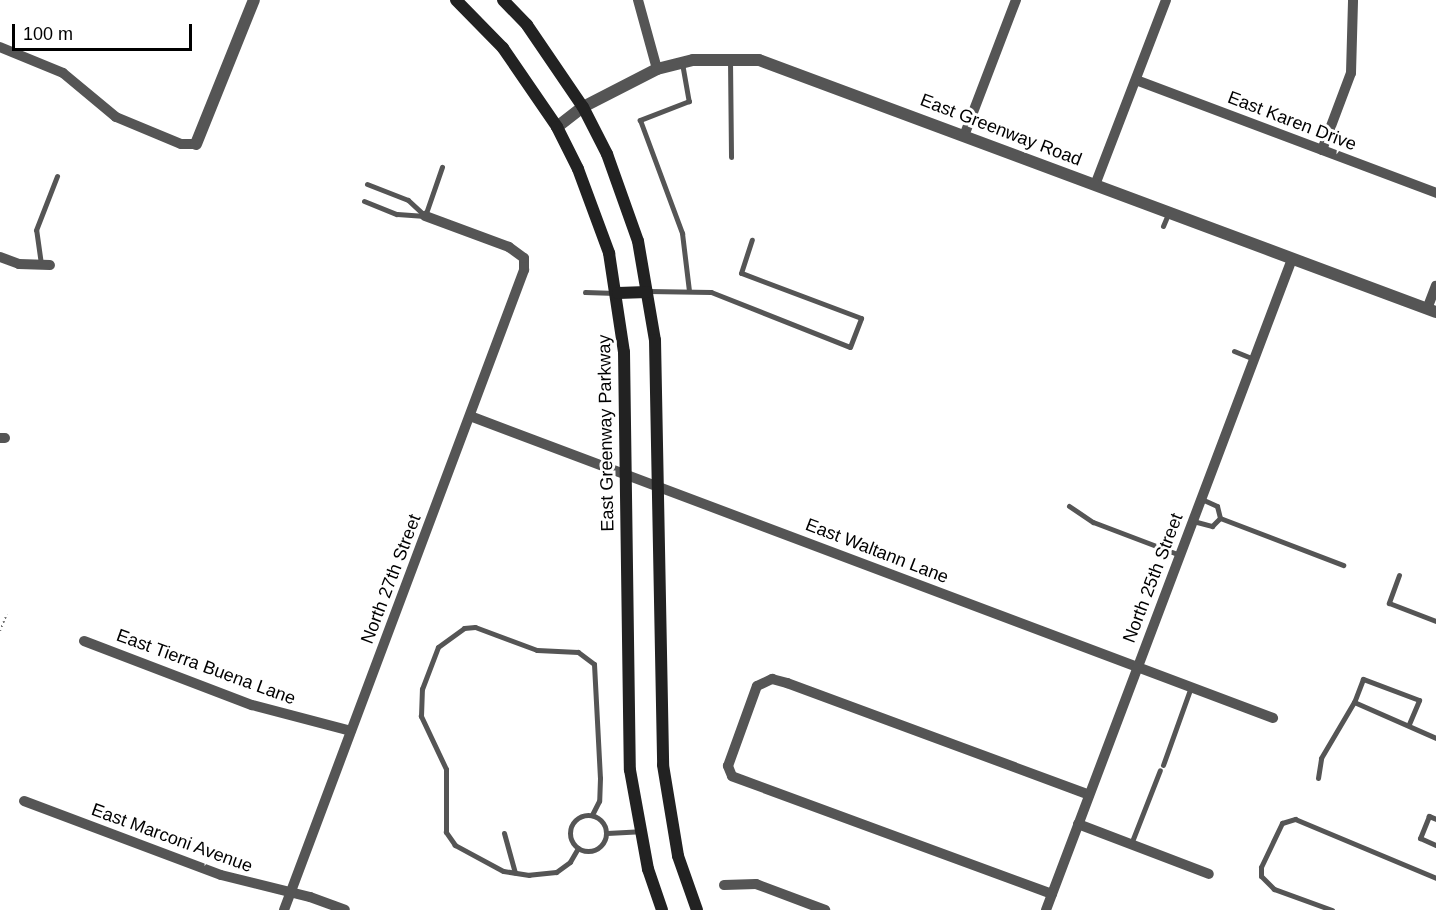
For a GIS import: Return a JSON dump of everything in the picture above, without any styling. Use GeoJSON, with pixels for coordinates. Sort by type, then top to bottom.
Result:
{"type":"FeatureCollection","features":[{"type":"Feature","properties":{"kind":"main road","name":"East Greenway Parkway"},"geometry":{"type":"LineString","coordinates":[[456,0],[503,48],[556,127],[595,212],[609,253],[618,293],[624,352],[630,770],[640,831],[662,910]]}},
{"type":"Feature","properties":{"kind":"main road"},"geometry":{"type":"LineString","coordinates":[[503,0],[527,25],[583,107],[625,200],[638,241],[655,340],[663,765],[678,856],[697,910]]}},
{"type":"Feature","properties":{"kind":"main road"},"geometry":{"type":"LineString","coordinates":[[618,293],[647,291]]}},
{"type":"Feature","properties":{"kind":"street"},"geometry":{"type":"LineString","coordinates":[[0,47],[63,73],[116,117],[181,144],[196,144],[254,0]]}},
{"type":"Feature","properties":{"kind":"street"},"geometry":{"type":"LineString","coordinates":[[639,0],[657,69]]}},
{"type":"Feature","properties":{"kind":"street"},"geometry":{"type":"LineString","coordinates":[[964,136],[1016,0]]}},
{"type":"Feature","properties":{"kind":"street"},"geometry":{"type":"LineString","coordinates":[[1095,185],[1166,0]]}},
{"type":"Feature","properties":{"kind":"street"},"geometry":{"type":"LineString","coordinates":[[1322,150],[1351,73],[1353,0]]}},
{"type":"Feature","properties":{"kind":"street","name":"East Greenway Road"},"geometry":{"type":"LineString","coordinates":[[556,127],[583,107],[657,69],[681,63],[730,58],[759,60],[1432,311]]}},
{"type":"Feature","properties":{"kind":"street","name":"East Karen Drive"},"geometry":{"type":"LineString","coordinates":[[1136,80],[1436,193]]}},
{"type":"Feature","properties":{"kind":"street","name":"North 27th Street"},"geometry":{"type":"LineString","coordinates":[[284,910],[524,270],[524,258],[509,247],[424,216]]}},
{"type":"Feature","properties":{"kind":"street"},"geometry":{"type":"LineString","coordinates":[[0,257],[19,264],[45,264]]}},
{"type":"Feature","properties":{"kind":"street","name":"North 25th Street"},"geometry":{"type":"LineString","coordinates":[[1046,910],[1292,258]]}},
{"type":"Feature","properties":{"kind":"street"},"geometry":{"type":"LineString","coordinates":[[1432,311],[1436,286]]}},
{"type":"Feature","properties":{"kind":"street","name":"East Waltann Lane"},"geometry":{"type":"LineString","coordinates":[[470,416],[1273,718]]}},
{"type":"Feature","properties":{"kind":"street","name":"East Tierra Buena Lane"},"geometry":{"type":"LineString","coordinates":[[84,640],[252,705],[351,731]]}},
{"type":"Feature","properties":{"kind":"street"},"geometry":{"type":"LineString","coordinates":[[1052,894],[732,776],[728,766],[758,686],[772,679],[1089,795]]}},
{"type":"Feature","properties":{"kind":"street","name":"East Marconi Avenue"},"geometry":{"type":"LineString","coordinates":[[24,801],[220,875],[290,892],[345,910]]}},
{"type":"Feature","properties":{"kind":"street"},"geometry":{"type":"LineString","coordinates":[[1078,824],[1209,874]]}},
{"type":"Feature","properties":{"kind":"street"},"geometry":{"type":"LineString","coordinates":[[724,885],[756,884],[825,910]]}},
{"type":"Feature","properties":{"kind":"lane"},"geometry":{"type":"LineString","coordinates":[[730,58],[731,157]]}},
{"type":"Feature","properties":{"kind":"lane"},"geometry":{"type":"LineString","coordinates":[[681,63],[689,101],[640,120],[682,233],[689,291]]}},
{"type":"Feature","properties":{"kind":"lane"},"geometry":{"type":"LineString","coordinates":[[424,216],[442,167]]}},
{"type":"Feature","properties":{"kind":"lane"},"geometry":{"type":"LineString","coordinates":[[45,264],[36,230],[57,176]]}},
{"type":"Feature","properties":{"kind":"lane"},"geometry":{"type":"LineString","coordinates":[[367,184],[408,200],[424,216]]}},
{"type":"Feature","properties":{"kind":"lane"},"geometry":{"type":"LineString","coordinates":[[364,201],[397,214],[424,216]]}},
{"type":"Feature","properties":{"kind":"lane"},"geometry":{"type":"LineString","coordinates":[[1163,226],[1168,212]]}},
{"type":"Feature","properties":{"kind":"lane"},"geometry":{"type":"LineString","coordinates":[[647,291],[711,292],[850,347],[861,318],[741,273],[752,240]]}},
{"type":"Feature","properties":{"kind":"lane"},"geometry":{"type":"LineString","coordinates":[[585,292],[618,293]]}},
{"type":"Feature","properties":{"kind":"lane"},"geometry":{"type":"LineString","coordinates":[[1234,351],[1254,359]]}},
{"type":"Feature","properties":{"kind":"lane"},"geometry":{"type":"LineString","coordinates":[[1201,499],[1217,506],[1220,518]]}},
{"type":"Feature","properties":{"kind":"lane"},"geometry":{"type":"LineString","coordinates":[[1069,506],[1093,522],[1180,555]]}},
{"type":"Feature","properties":{"kind":"lane"},"geometry":{"type":"LineString","coordinates":[[1192,521],[1212,526],[1220,518]]}},
{"type":"Feature","properties":{"kind":"lane"},"geometry":{"type":"LineString","coordinates":[[1220,518],[1343,565]]}},
{"type":"Feature","properties":{"kind":"lane"},"geometry":{"type":"LineString","coordinates":[[1399,575],[1389,603],[1436,621]]}},
{"type":"Feature","properties":{"kind":"lane"},"geometry":{"type":"LineString","coordinates":[[578,848],[570,862],[556,872],[515,873],[473,858],[455,845],[446,831],[446,769],[421,716],[422,689],[438,647],[464,628],[475,627],[537,650],[578,652],[594,664],[600,778],[598,801],[592,815]]}},
{"type":"Feature","properties":{"kind":"lane"},"geometry":{"type":"LineString","coordinates":[[1318,778],[1321,758],[1354,702],[1364,680],[1419,700],[1409,724]]}},
{"type":"Feature","properties":{"kind":"lane"},"geometry":{"type":"LineString","coordinates":[[1131,844],[1191,687]]}},
{"type":"Feature","properties":{"kind":"lane"},"geometry":{"type":"LineString","coordinates":[[1354,702],[1409,724],[1436,738]]}},
{"type":"Feature","properties":{"kind":"lane"},"geometry":{"type":"LineString","coordinates":[[592,815],[603,821],[607,833],[598,849],[578,848],[570,836],[572,824],[580,816],[592,815]]}},
{"type":"Feature","properties":{"kind":"lane"},"geometry":{"type":"LineString","coordinates":[[1436,819],[1429,816],[1420,838],[1436,845]]}},
{"type":"Feature","properties":{"kind":"lane"},"geometry":{"type":"LineString","coordinates":[[1332,910],[1274,889],[1262,876],[1261,867],[1282,823],[1295,819],[1416,867],[1436,879]]}},
{"type":"Feature","properties":{"kind":"lane"},"geometry":{"type":"LineString","coordinates":[[607,833],[640,831]]}},
{"type":"Feature","properties":{"kind":"lane"},"geometry":{"type":"LineString","coordinates":[[504,832],[515,873]]}},
{"type":"Feature","properties":{"kind":"path"},"geometry":{"type":"LineString","coordinates":[[0,631],[7,614]]}}]}
